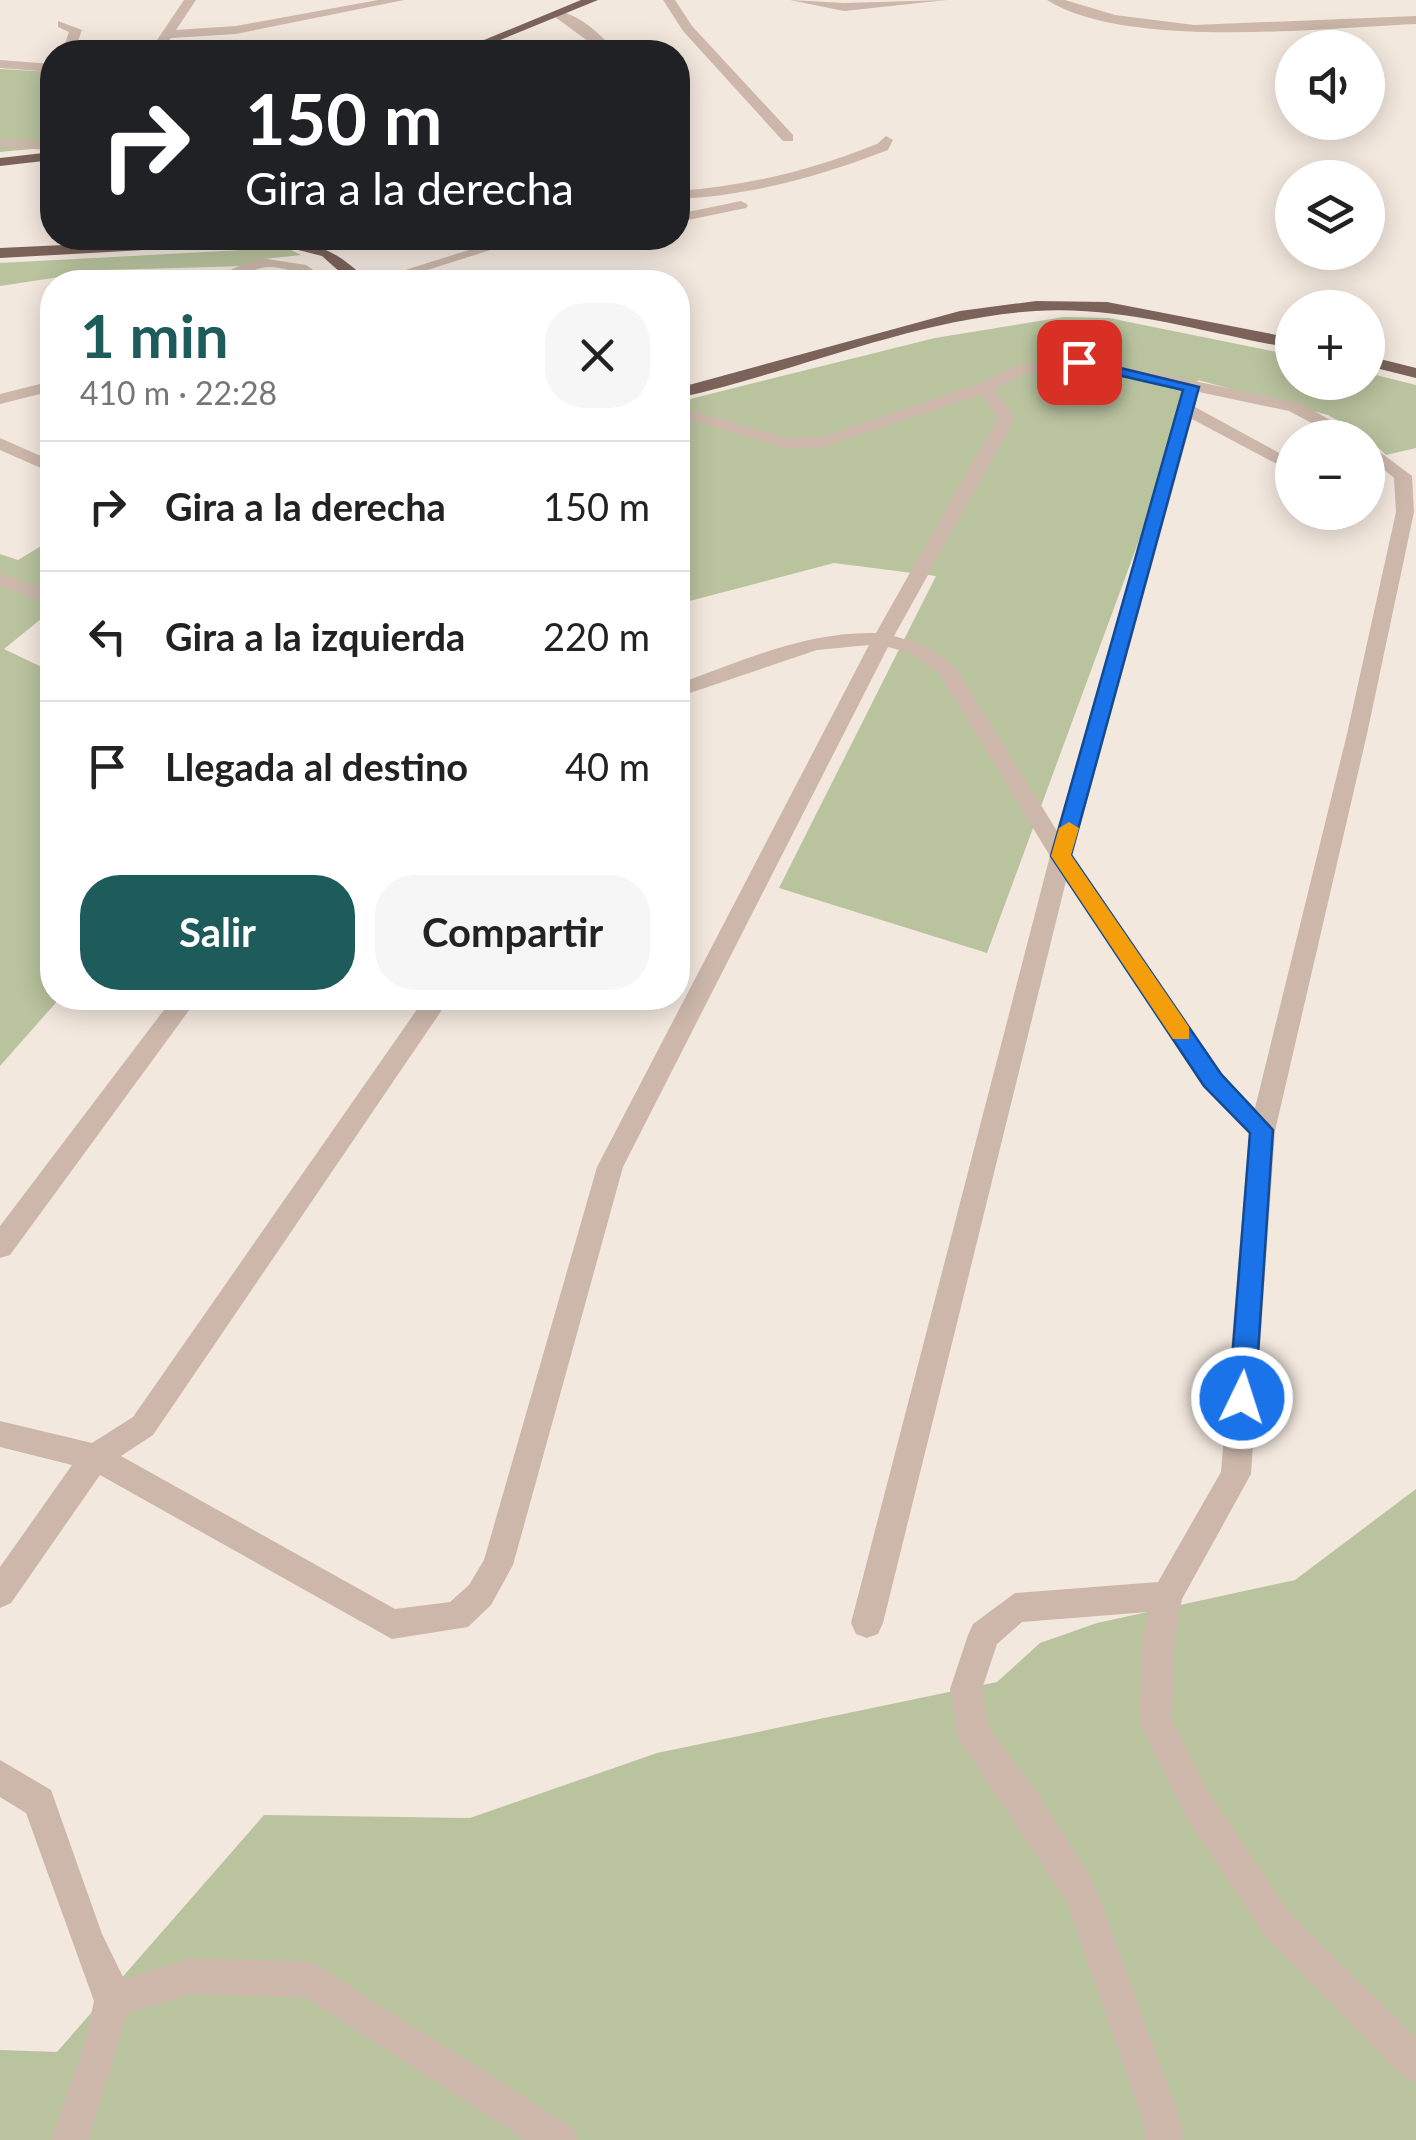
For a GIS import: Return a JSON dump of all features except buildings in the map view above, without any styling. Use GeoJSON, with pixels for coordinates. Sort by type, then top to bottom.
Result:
{"type":"FeatureCollection","features":[{"type":"Feature","properties":{"kind":"main road"},"geometry":{"type":"LineString","coordinates":[[493,40],[592,0]]}},
{"type":"Feature","properties":{"kind":"main road"},"geometry":{"type":"LineString","coordinates":[[0,162],[40,157]]}},
{"type":"Feature","properties":{"kind":"main road"},"geometry":{"type":"LineString","coordinates":[[0,253],[49,250]]}},
{"type":"Feature","properties":{"kind":"main road"},"geometry":{"type":"LineString","coordinates":[[320,250],[346,270]]}},
{"type":"Feature","properties":{"kind":"main road"},"geometry":{"type":"LineString","coordinates":[[690,390],[960,316],[1036,306],[1107,308],[1275,339]]}},
{"type":"Feature","properties":{"kind":"main road"},"geometry":{"type":"LineString","coordinates":[[1385,366],[1416,374]]}},
{"type":"Feature","properties":{"kind":"street"},"geometry":{"type":"LineString","coordinates":[[163,40],[190,0]]}},
{"type":"Feature","properties":{"kind":"street"},"geometry":{"type":"LineString","coordinates":[[167,34],[236,30],[398,0]]}},
{"type":"Feature","properties":{"kind":"street"},"geometry":{"type":"LineString","coordinates":[[542,0],[599,40]]}},
{"type":"Feature","properties":{"kind":"street"},"geometry":{"type":"LineString","coordinates":[[670,0],[687,28],[788,138]]}},
{"type":"Feature","properties":{"kind":"street"},"geometry":{"type":"LineString","coordinates":[[796,0],[866,7],[941,0]]}},
{"type":"Feature","properties":{"kind":"street"},"geometry":{"type":"LineString","coordinates":[[1054,0],[1113,18],[1194,29],[1416,20]]}},
{"type":"Feature","properties":{"kind":"street"},"geometry":{"type":"LineString","coordinates":[[62,24],[76,30],[72,40]]}},
{"type":"Feature","properties":{"kind":"street"},"geometry":{"type":"LineString","coordinates":[[0,64],[40,67]]}},
{"type":"Feature","properties":{"kind":"street"},"geometry":{"type":"LineString","coordinates":[[690,194],[726,193],[795,177],[883,147],[886,140]]}},
{"type":"Feature","properties":{"kind":"street"},"geometry":{"type":"LineString","coordinates":[[0,143],[40,145]]}},
{"type":"Feature","properties":{"kind":"street"},"geometry":{"type":"LineString","coordinates":[[690,216],[766,201]]}},
{"type":"Feature","properties":{"kind":"street"},"geometry":{"type":"LineString","coordinates":[[415,270],[481,250]]}},
{"type":"Feature","properties":{"kind":"street"},"geometry":{"type":"LineString","coordinates":[[244,270],[284,261],[301,270]]}},
{"type":"Feature","properties":{"kind":"street"},"geometry":{"type":"LineString","coordinates":[[690,415],[784,444],[824,442],[984,388],[1021,370],[1079,362],[1294,407],[1319,420]]}},
{"type":"Feature","properties":{"kind":"street"},"geometry":{"type":"LineString","coordinates":[[867,1622],[1061,856],[1192,387]]}},
{"type":"Feature","properties":{"kind":"street"},"geometry":{"type":"LineString","coordinates":[[0,1434],[95,1457],[392,1624],[457,1616],[480,1594],[498,1564],[610,1167],[884,636],[1008,416],[984,388]]}},
{"type":"Feature","properties":{"kind":"street"},"geometry":{"type":"LineString","coordinates":[[0,399],[40,389]]}},
{"type":"Feature","properties":{"kind":"street"},"geometry":{"type":"LineString","coordinates":[[1184,408],[1275,457]]}},
{"type":"Feature","properties":{"kind":"street"},"geometry":{"type":"LineString","coordinates":[[0,443],[40,462]]}},
{"type":"Feature","properties":{"kind":"street"},"geometry":{"type":"LineString","coordinates":[[1385,462],[1403,476],[1410,498],[1262,1130],[1236,1474],[1167,1596],[1158,1643],[1156,1722],[1196,1804],[1277,1924],[1416,2064]]}},
{"type":"Feature","properties":{"kind":"street"},"geometry":{"type":"LineString","coordinates":[[0,579],[40,594]]}},
{"type":"Feature","properties":{"kind":"street"},"geometry":{"type":"LineString","coordinates":[[690,688],[841,637],[884,636],[928,652],[947,669],[1061,856],[1212,1080],[1262,1130]]}},
{"type":"Feature","properties":{"kind":"street"},"geometry":{"type":"LineString","coordinates":[[0,1247],[177,1010]]}},
{"type":"Feature","properties":{"kind":"street"},"geometry":{"type":"LineString","coordinates":[[0,1594],[95,1457],[143,1426],[430,1010]]}},
{"type":"Feature","properties":{"kind":"street"},"geometry":{"type":"LineString","coordinates":[[1164,2140],[1161,2118],[1081,1893],[1019,1796],[975,1738],[966,1689],[984,1634],[1015,1608],[1167,1596]]}},
{"type":"Feature","properties":{"kind":"street"},"geometry":{"type":"LineString","coordinates":[[0,1777],[39,1802],[86,1942],[106,1976],[112,2001],[104,2039],[70,2140]]}},
{"type":"Feature","properties":{"kind":"street"},"geometry":{"type":"LineString","coordinates":[[0,1801],[39,1802]]}},
{"type":"Feature","properties":{"kind":"street"},"geometry":{"type":"LineString","coordinates":[[112,2001],[191,1976],[312,1980],[559,2140]]}},
{"type":"Feature","properties":{"kind":"green space"},"geometry":{"type":"Polygon","coordinates":[[[0,69],[40,71],[40,148],[0,152],[0,69]]]}},
{"type":"Feature","properties":{"kind":"green space"},"geometry":{"type":"Polygon","coordinates":[[[244,250],[291,250],[301,255],[264,259],[246,266],[40,270],[40,280],[0,286],[0,263],[244,250]]]}},
{"type":"Feature","properties":{"kind":"green space"},"geometry":{"type":"Polygon","coordinates":[[[1064,317],[1109,318],[1275,352],[1275,400],[1385,400],[1385,377],[1416,385],[1416,448],[1386,455],[1385,420],[1337,420],[1198,380],[987,953],[779,888],[936,576],[834,563],[690,601],[690,399],[935,338],[1064,317]]]}},
{"type":"Feature","properties":{"kind":"green space"},"geometry":{"type":"Polygon","coordinates":[[[40,547],[40,620],[4,649],[40,666],[40,1010],[49,1010],[0,1066],[0,554],[18,560],[40,547]]]}},
{"type":"Feature","properties":{"kind":"green space"},"geometry":{"type":"Polygon","coordinates":[[[1416,1489],[1416,2140],[0,2140],[0,2050],[57,2052],[264,1815],[470,1818],[657,1753],[997,1682],[1040,1643],[1097,1623],[1295,1580],[1416,1489]]]}},
{"type":"Feature","properties":{"kind":"slow traffic"},"geometry":{"type":"LineString","coordinates":[[1069,828],[1061,856],[1181,1033]]}},
{"type":"Feature","properties":{"kind":"route"},"geometry":{"type":"LineString","coordinates":[[1079,362],[1192,387],[1061,856],[1212,1080],[1262,1130],[1242,1398]]}}]}
